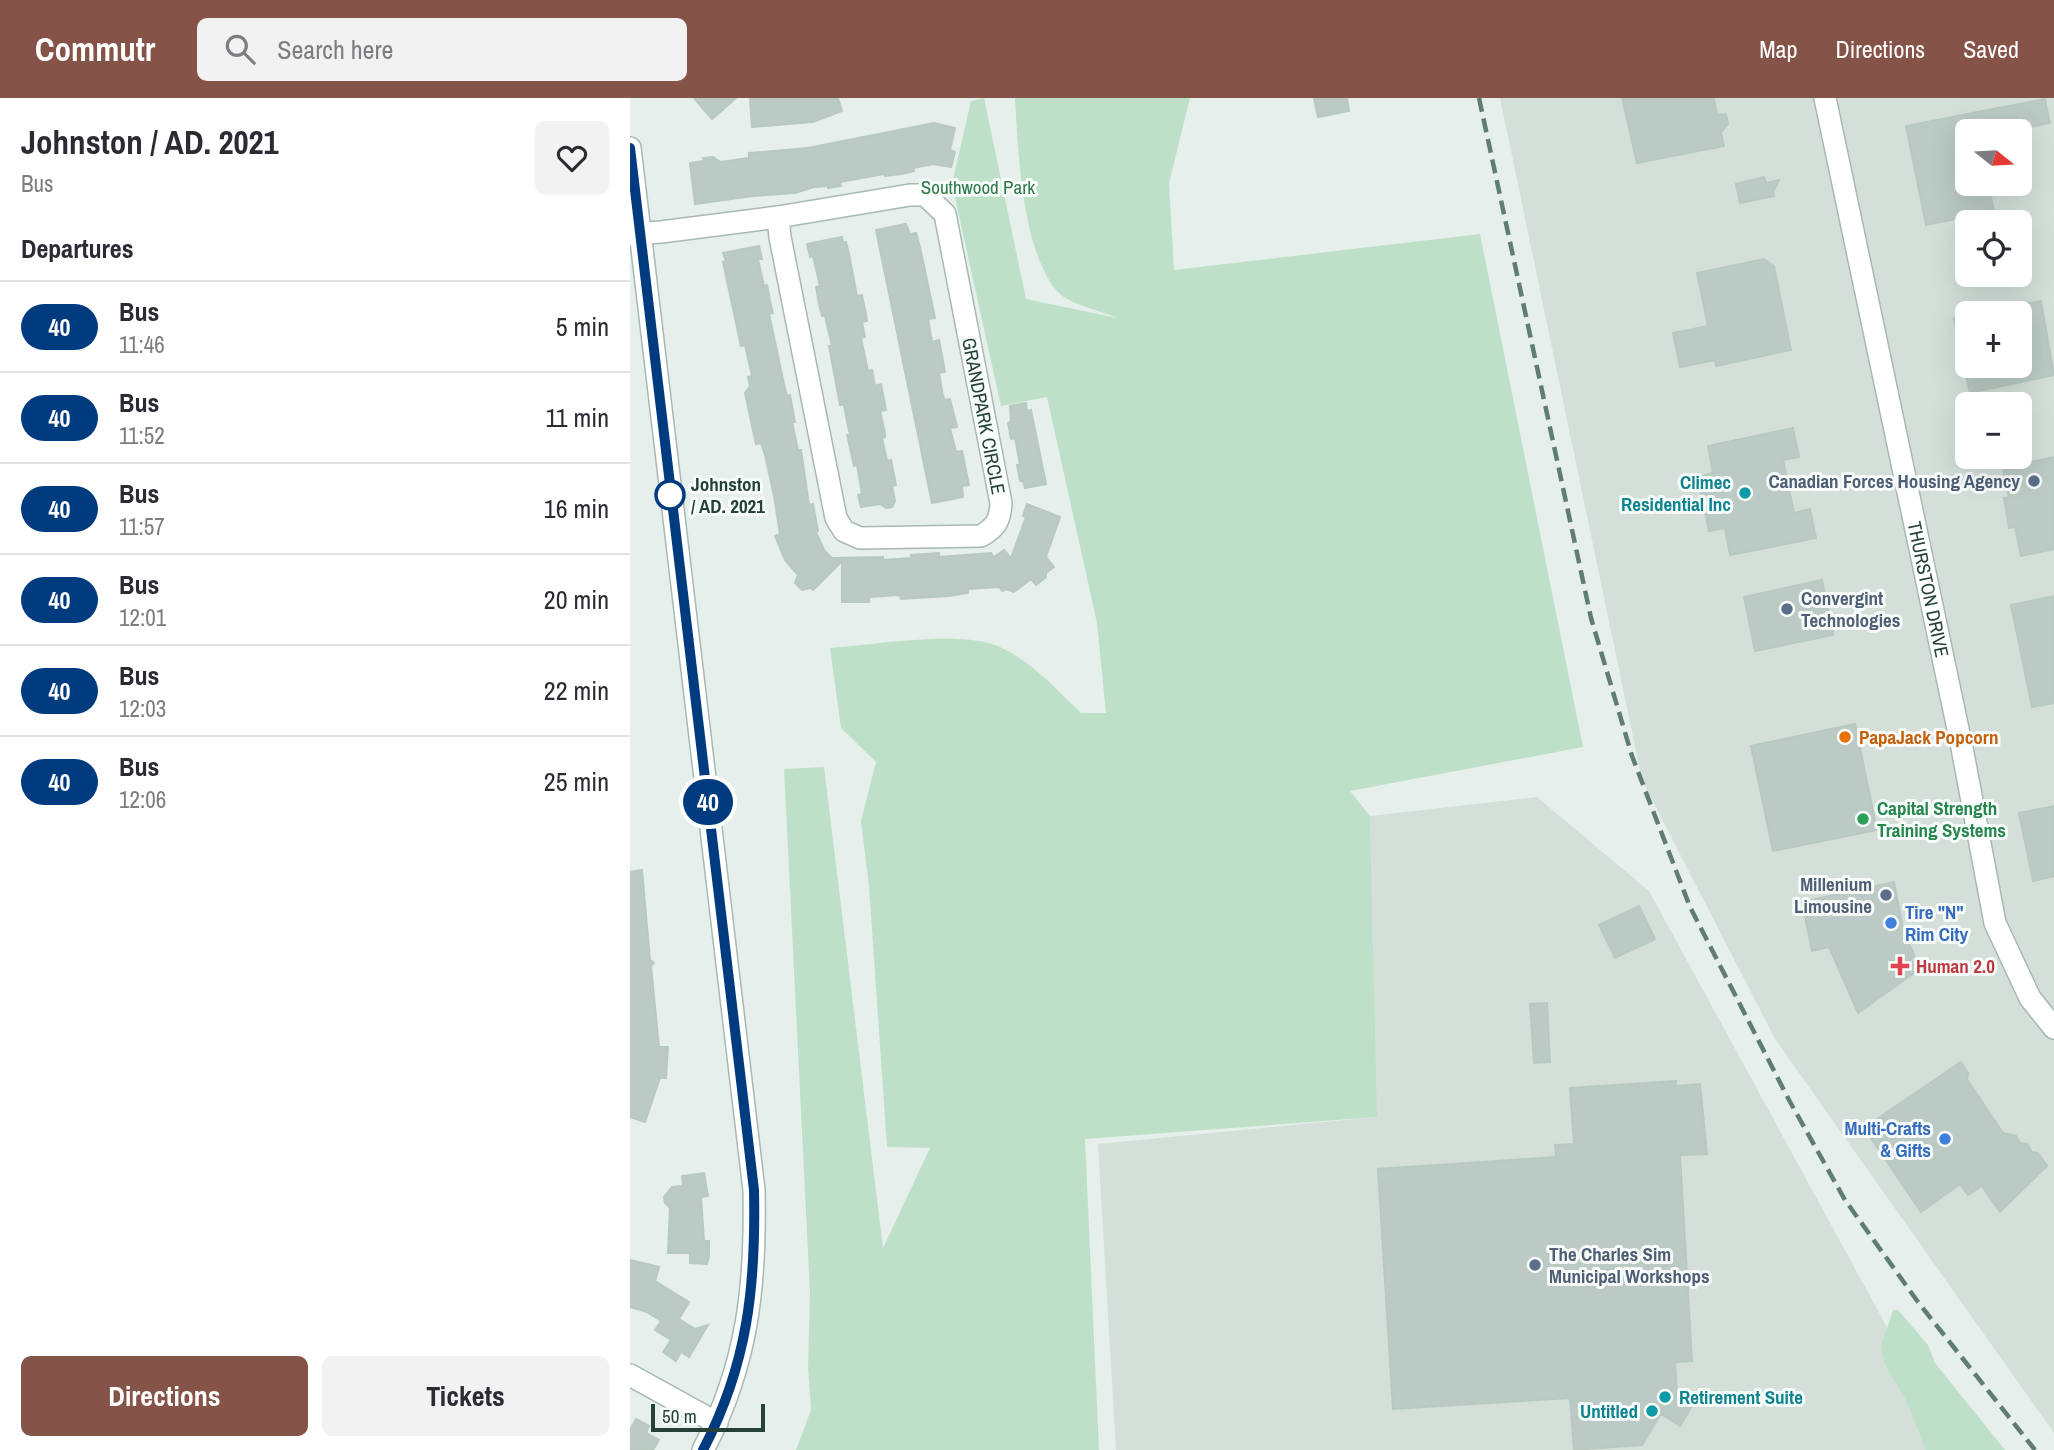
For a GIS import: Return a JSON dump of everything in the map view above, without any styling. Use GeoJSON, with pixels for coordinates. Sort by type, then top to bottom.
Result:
{"type":"FeatureCollection","features":[{"type":"Feature","properties":{"kind":"street","name":"THURSTON DRIVE"},"geometry":{"type":"LineString","coordinates":[[1825,98],[1962,748],[1995,923],[2030,998],[2054,1028]]}},
{"type":"Feature","properties":{"kind":"street"},"geometry":{"type":"LineString","coordinates":[[630,148],[635,234],[754,1190],[755,1247],[747,1329],[717,1423],[703,1450]]}},
{"type":"Feature","properties":{"kind":"street","name":"GRANDPARK CIRCLE"},"geometry":{"type":"LineString","coordinates":[[635,234],[778,217],[910,195],[925,195],[945,214],[1001,503],[1000,519],[993,529],[981,536],[860,538],[844,531],[836,518],[778,217]]}},
{"type":"Feature","properties":{"kind":"street"},"geometry":{"type":"LineString","coordinates":[[630,1376],[717,1423]]}},
{"type":"Feature","properties":{"kind":"shaded area"},"geometry":{"type":"Polygon","coordinates":[[[1500,98],[2054,98],[2054,1433],[1775,1039],[1642,780],[1500,98]]]}},
{"type":"Feature","properties":{"kind":"shaded area"},"geometry":{"type":"Polygon","coordinates":[[[1537,797],[1649,891],[1948,1439],[1975,1450],[1116,1450],[1098,1144],[1376,1117],[1370,816],[1537,797]]]}},
{"type":"Feature","properties":{"kind":"green space","name":"Southwood Park"},"geometry":{"type":"Polygon","coordinates":[[[984,98],[1026,299],[1117,318],[1064,297],[1047,276],[1037,254],[1024,201],[1015,98],[1190,98],[1169,183],[1174,270],[1480,234],[1583,747],[1350,791],[1370,816],[1377,1117],[1085,1139],[1099,1450],[796,1450],[811,1410],[808,1366],[810,1293],[784,769],[824,767],[883,1248],[930,1148],[887,1147],[869,886],[861,821],[876,762],[841,728],[830,648],[943,639],[986,642],[1024,661],[1081,713],[1106,713],[1097,623],[1047,397],[1001,406],[952,184],[971,101],[984,98]]]}},
{"type":"Feature","properties":{"kind":"green space"},"geometry":{"type":"Polygon","coordinates":[[[1893,1310],[1898,1310],[1928,1345],[1935,1363],[2005,1450],[1926,1450],[1905,1398],[1885,1365],[1881,1346],[1893,1310]]]}},
{"type":"Feature","properties":{"kind":"building"},"geometry":{"type":"Polygon","coordinates":[[[694,98],[736,98],[712,119],[694,98]]]}},
{"type":"Feature","properties":{"kind":"building"},"geometry":{"type":"Polygon","coordinates":[[[750,98],[838,98],[842,111],[813,122],[752,127],[750,98]]]}},
{"type":"Feature","properties":{"kind":"building"},"geometry":{"type":"Polygon","coordinates":[[[1314,98],[1347,98],[1349,111],[1318,117],[1314,98]]]}},
{"type":"Feature","properties":{"kind":"building"},"geometry":{"type":"Polygon","coordinates":[[[1622,98],[1714,98],[1717,115],[1726,114],[1728,124],[1721,132],[1724,146],[1637,163],[1622,98]]]}},
{"type":"Feature","properties":{"kind":"building"},"geometry":{"type":"Polygon","coordinates":[[[2045,99],[2050,123],[2032,127],[2032,119],[1955,119],[1955,196],[1991,196],[1994,210],[1955,210],[1955,219],[1926,225],[1906,126],[2045,99]]]}},
{"type":"Feature","properties":{"kind":"building"},"geometry":{"type":"Polygon","coordinates":[[[934,123],[955,128],[950,150],[955,152],[951,167],[933,164],[913,168],[914,171],[901,174],[884,174],[840,182],[841,186],[814,187],[795,193],[695,204],[690,163],[704,161],[703,158],[713,157],[720,162],[749,158],[749,153],[808,148],[934,123]]]}},
{"type":"Feature","properties":{"kind":"building"},"geometry":{"type":"Polygon","coordinates":[[[1764,177],[1766,183],[1779,180],[1773,192],[1774,196],[1740,203],[1736,184],[1764,177]]]}},
{"type":"Feature","properties":{"kind":"building"},"geometry":{"type":"Polygon","coordinates":[[[906,224],[910,234],[916,233],[920,247],[935,318],[928,319],[932,342],[939,340],[945,372],[939,373],[943,396],[945,400],[950,399],[957,427],[950,428],[956,452],[962,451],[969,485],[962,486],[963,497],[932,503],[876,230],[906,224]]]}},
{"type":"Feature","properties":{"kind":"building"},"geometry":{"type":"Polygon","coordinates":[[[842,237],[843,243],[846,242],[857,296],[862,295],[866,314],[867,321],[862,322],[865,337],[861,338],[868,371],[872,370],[875,386],[881,384],[886,410],[880,411],[885,433],[882,438],[887,461],[891,460],[896,485],[892,486],[895,501],[892,507],[886,508],[880,504],[861,507],[858,495],[862,494],[857,465],[854,466],[844,405],[840,405],[829,346],[832,346],[825,316],[822,316],[819,304],[816,287],[820,286],[813,256],[810,257],[807,244],[842,237]]]}},
{"type":"Feature","properties":{"kind":"building"},"geometry":{"type":"Polygon","coordinates":[[[759,246],[762,259],[758,259],[773,313],[769,314],[784,384],[787,396],[790,395],[795,422],[792,422],[798,450],[801,450],[809,505],[813,504],[816,532],[824,550],[832,558],[883,557],[883,560],[939,553],[939,557],[991,553],[994,557],[1004,550],[1011,558],[1026,517],[1023,516],[1027,504],[1060,517],[1046,557],[1054,567],[1046,573],[1046,577],[1036,585],[1031,579],[1014,592],[1005,589],[1003,591],[999,587],[968,589],[968,593],[949,596],[901,599],[900,595],[869,597],[869,602],[842,602],[842,561],[813,590],[802,590],[795,583],[798,575],[785,560],[775,536],[780,534],[774,496],[761,443],[756,444],[745,393],[750,386],[748,377],[752,376],[745,345],[741,346],[723,262],[726,261],[723,253],[759,246]]]}},
{"type":"Feature","properties":{"kind":"building"},"geometry":{"type":"Polygon","coordinates":[[[1764,259],[1774,266],[1791,350],[1716,366],[1715,360],[1680,367],[1673,333],[1708,326],[1697,273],[1764,259]]]}},
{"type":"Feature","properties":{"kind":"building"},"geometry":{"type":"Polygon","coordinates":[[[2041,301],[2054,375],[1970,392],[1967,378],[2032,378],[2032,303],[2041,301]]]}},
{"type":"Feature","properties":{"kind":"building"},"geometry":{"type":"Polygon","coordinates":[[[1026,403],[1027,411],[1031,410],[1046,484],[1025,488],[1023,481],[1020,481],[1015,438],[1011,439],[1008,423],[1011,422],[1010,406],[1026,403]]]}},
{"type":"Feature","properties":{"kind":"building","name":"Climec Residential Inc"},"geometry":{"type":"Polygon","coordinates":[[[1793,428],[1799,457],[1783,460],[1794,513],[1810,509],[1816,538],[1730,555],[1725,528],[1709,531],[1698,477],[1713,473],[1708,446],[1793,428]]]}},
{"type":"Feature","properties":{"kind":"building"},"geometry":{"type":"Polygon","coordinates":[[[2054,457],[2054,549],[2021,556],[2015,527],[2009,528],[2004,498],[2009,497],[2003,469],[2032,469],[2032,462],[2054,457]]]}},
{"type":"Feature","properties":{"kind":"building","name":"Convergint Technologies"},"geometry":{"type":"Polygon","coordinates":[[[1822,580],[1831,622],[1836,627],[1833,635],[1755,651],[1744,597],[1822,580]]]}},
{"type":"Feature","properties":{"kind":"building"},"geometry":{"type":"Polygon","coordinates":[[[2054,596],[2054,703],[2032,707],[2011,605],[2054,596]]]}},
{"type":"Feature","properties":{"kind":"building"},"geometry":{"type":"Polygon","coordinates":[[[1855,724],[1877,830],[1773,851],[1751,746],[1855,724]]]}},
{"type":"Feature","properties":{"kind":"building"},"geometry":{"type":"Polygon","coordinates":[[[2054,806],[2054,876],[2033,881],[2019,813],[2054,806]]]}},
{"type":"Feature","properties":{"kind":"building"},"geometry":{"type":"Polygon","coordinates":[[[642,870],[650,960],[654,963],[651,966],[659,1047],[668,1047],[666,1078],[660,1078],[645,1122],[630,1117],[630,872],[642,870]]]}},
{"type":"Feature","properties":{"kind":"building"},"geometry":{"type":"Polygon","coordinates":[[[1894,882],[1906,944],[1909,943],[1915,957],[1911,959],[1917,971],[1858,1013],[1829,947],[1812,951],[1802,902],[1894,882]]]}},
{"type":"Feature","properties":{"kind":"building"},"geometry":{"type":"Polygon","coordinates":[[[1639,906],[1655,939],[1615,958],[1599,925],[1639,906]]]}},
{"type":"Feature","properties":{"kind":"building"},"geometry":{"type":"Polygon","coordinates":[[[1547,1003],[1550,1062],[1534,1063],[1530,1004],[1547,1003]]]}},
{"type":"Feature","properties":{"kind":"building","name":"Multi-Crafts & Gifts"},"geometry":{"type":"Polygon","coordinates":[[[1961,1062],[1968,1073],[1967,1079],[2003,1133],[2016,1136],[2020,1143],[2027,1144],[2047,1166],[2000,1212],[1982,1186],[1968,1195],[1960,1184],[1921,1212],[1864,1128],[1961,1062]]]}},
{"type":"Feature","properties":{"kind":"building","name":"The Charles Sim Municipal Workshops"},"geometry":{"type":"Polygon","coordinates":[[[1676,1081],[1676,1086],[1700,1084],[1707,1154],[1680,1155],[1692,1361],[1675,1362],[1677,1394],[1693,1404],[1680,1426],[1661,1414],[1642,1445],[1574,1450],[1570,1398],[1393,1409],[1378,1169],[1556,1157],[1555,1145],[1574,1144],[1570,1088],[1676,1081]]]}},
{"type":"Feature","properties":{"kind":"building"},"geometry":{"type":"Polygon","coordinates":[[[704,1173],[708,1196],[701,1197],[704,1241],[709,1241],[709,1257],[707,1264],[690,1263],[690,1253],[668,1253],[670,1208],[664,1197],[672,1187],[683,1186],[682,1176],[704,1173]]]}},
{"type":"Feature","properties":{"kind":"building"},"geometry":{"type":"Polygon","coordinates":[[[630,1260],[659,1267],[655,1281],[689,1302],[679,1319],[695,1329],[708,1325],[689,1357],[681,1352],[676,1361],[663,1352],[671,1340],[655,1330],[661,1321],[647,1312],[630,1307],[630,1260]]]}},
{"type":"Feature","properties":{"kind":"building"},"geometry":{"type":"Polygon","coordinates":[[[636,1419],[649,1426],[646,1433],[659,1440],[653,1450],[630,1450],[630,1430],[636,1419]]]}},
{"type":"Feature","properties":{"kind":"railway"},"geometry":{"type":"LineString","coordinates":[[1479,98],[1591,618],[1632,756],[1690,907],[1789,1100],[1845,1200],[1918,1302],[2035,1450]]}},
{"type":"Feature","properties":{"kind":"bus line","name":"40"},"geometry":{"type":"LineString","coordinates":[[630,148],[754,1190],[755,1247],[747,1329],[717,1423],[703,1450]]}},
{"type":"Feature","properties":{"kind":"place","name":"Canadian Forces Housing Agency"},"geometry":{"type":"Point","coordinates":[2034,481]}},
{"type":"Feature","properties":{"kind":"place","name":"Climec Residential Inc"},"geometry":{"type":"Point","coordinates":[1745,493]}},
{"type":"Feature","properties":{"kind":"place","name":"Johnston / AD. 2021"},"geometry":{"type":"Point","coordinates":[670,495]}},
{"type":"Feature","properties":{"kind":"place","name":"Convergint Technologies"},"geometry":{"type":"Point","coordinates":[1787,609]}},
{"type":"Feature","properties":{"kind":"place","name":"PapaJack Popcorn"},"geometry":{"type":"Point","coordinates":[1845,737]}},
{"type":"Feature","properties":{"kind":"place","name":"Capital Strength Training Systems"},"geometry":{"type":"Point","coordinates":[1863,819]}},
{"type":"Feature","properties":{"kind":"place","name":"Millenium Limousine"},"geometry":{"type":"Point","coordinates":[1886,895]}},
{"type":"Feature","properties":{"kind":"place","name":"Tire \"N\" Rim City"},"geometry":{"type":"Point","coordinates":[1891,923]}},
{"type":"Feature","properties":{"kind":"place","name":"Human 2.0"},"geometry":{"type":"Point","coordinates":[1900,966]}},
{"type":"Feature","properties":{"kind":"place","name":"Multi-Crafts & Gifts"},"geometry":{"type":"Point","coordinates":[1945,1139]}},
{"type":"Feature","properties":{"kind":"place","name":"The Charles Sim Municipal Workshops"},"geometry":{"type":"Point","coordinates":[1535,1265]}},
{"type":"Feature","properties":{"kind":"place","name":"Retirement Suite"},"geometry":{"type":"Point","coordinates":[1665,1397]}},
{"type":"Feature","properties":{"kind":"place","name":"Untitled"},"geometry":{"type":"Point","coordinates":[1652,1411]}}]}
